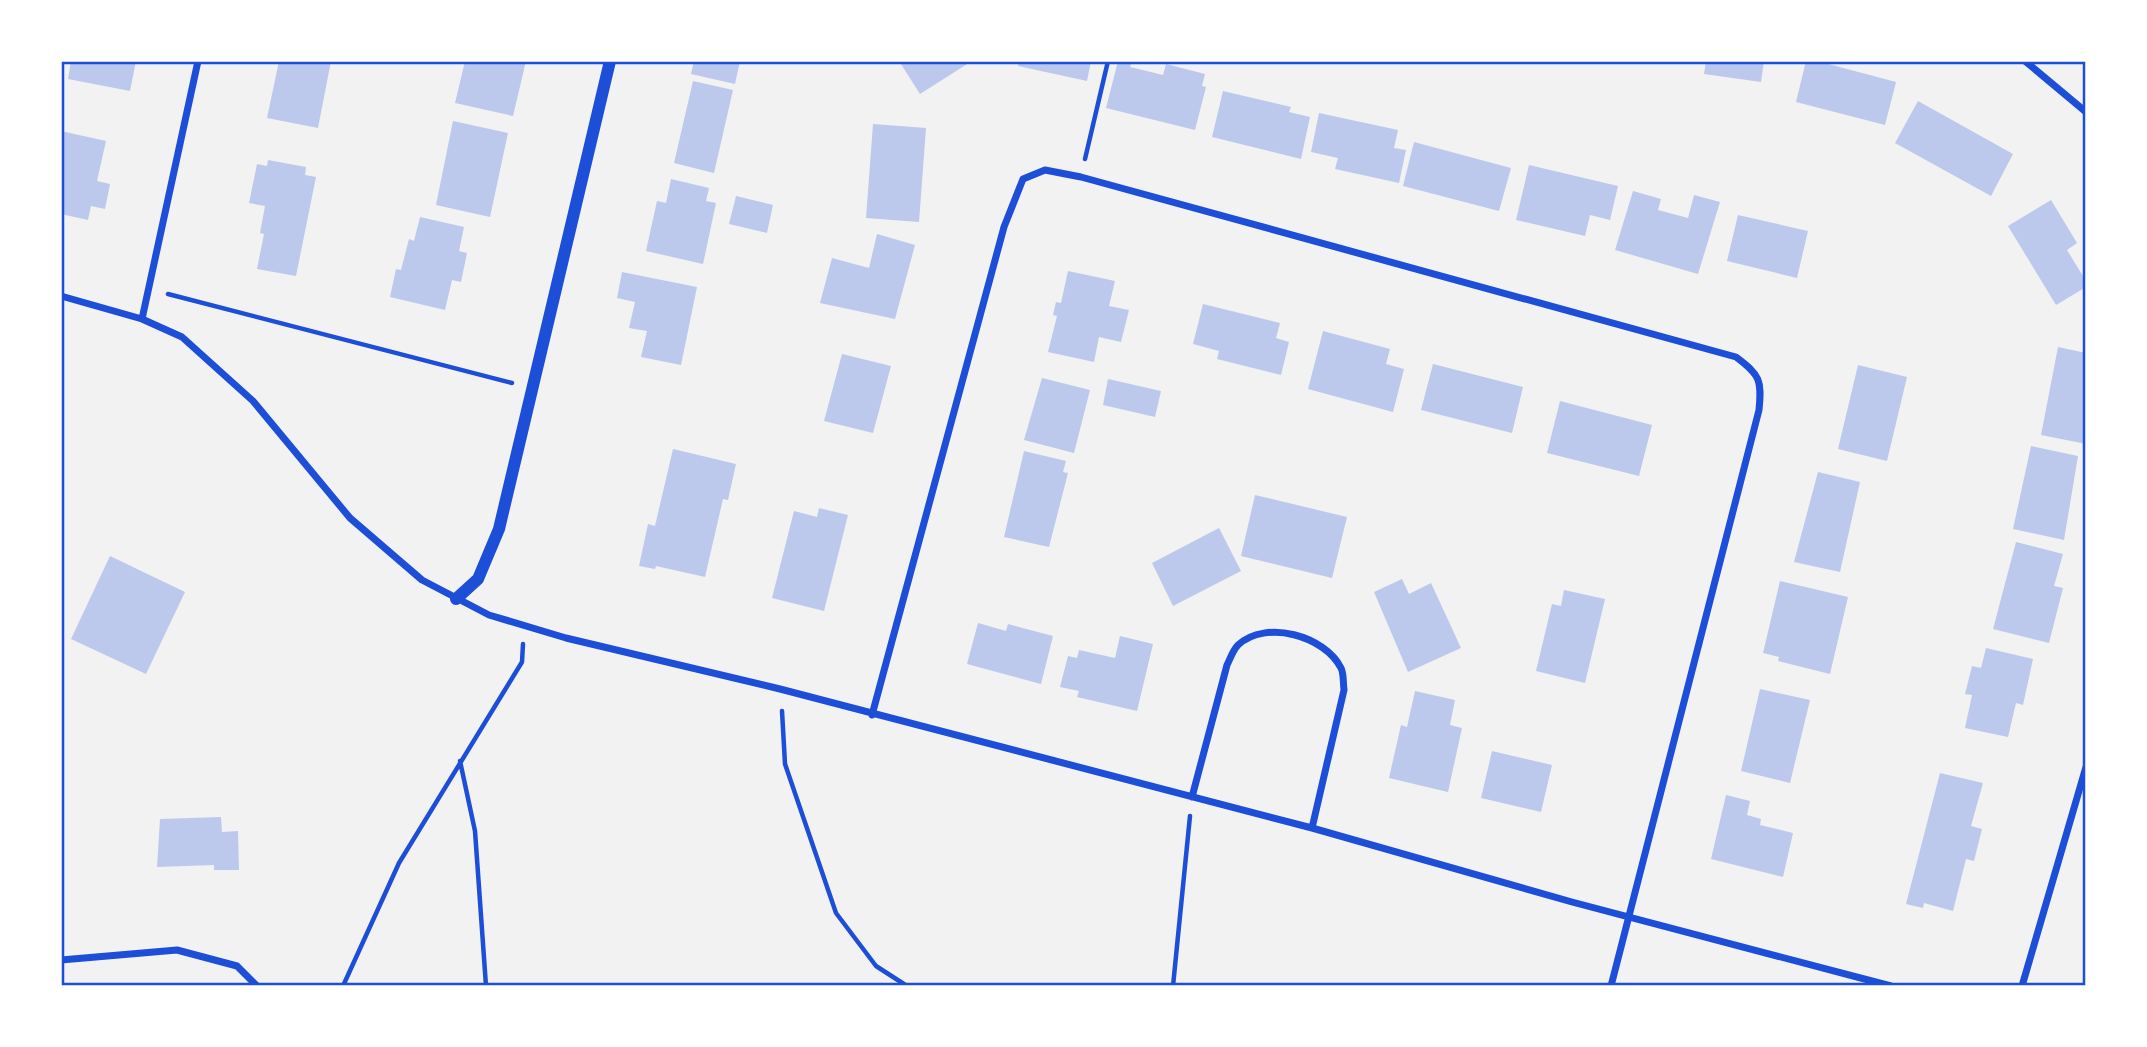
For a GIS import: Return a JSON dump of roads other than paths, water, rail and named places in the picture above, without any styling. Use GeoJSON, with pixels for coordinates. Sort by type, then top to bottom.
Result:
{"type":"FeatureCollection","features":[{"type":"Feature","properties":{"kind":"street"},"geometry":{"type":"LineString","coordinates":[[142,319],[198,61]]}},
{"type":"Feature","properties":{"kind":"street"},"geometry":{"type":"LineString","coordinates":[[456,599],[478,579],[489,558],[533,388],[610,61]]}},
{"type":"Feature","properties":{"kind":"street"},"geometry":{"type":"LineString","coordinates":[[2025,61],[2086,112]]}},
{"type":"Feature","properties":{"kind":"street"},"geometry":{"type":"LineString","coordinates":[[872,715],[1004,227],[1023,179],[1045,170],[1081,177],[1736,357],[1755,371],[1761,387],[1759,410],[1611,986]]}},
{"type":"Feature","properties":{"kind":"street"},"geometry":{"type":"LineString","coordinates":[[61,296],[142,319],[182,337],[253,401],[349,518],[422,580],[489,615],[1312,828],[1891,986]]}},
{"type":"Feature","properties":{"kind":"street"},"geometry":{"type":"LineString","coordinates":[[1192,797],[1227,664],[1238,645],[1261,635],[1280,633],[1306,638],[1327,650],[1341,669],[1344,690],[1312,828]]}},
{"type":"Feature","properties":{"kind":"street"},"geometry":{"type":"LineString","coordinates":[[2022,986],[2086,767]]}},
{"type":"Feature","properties":{"kind":"street"},"geometry":{"type":"LineString","coordinates":[[61,960],[177,950],[237,966],[257,986]]}}]}
